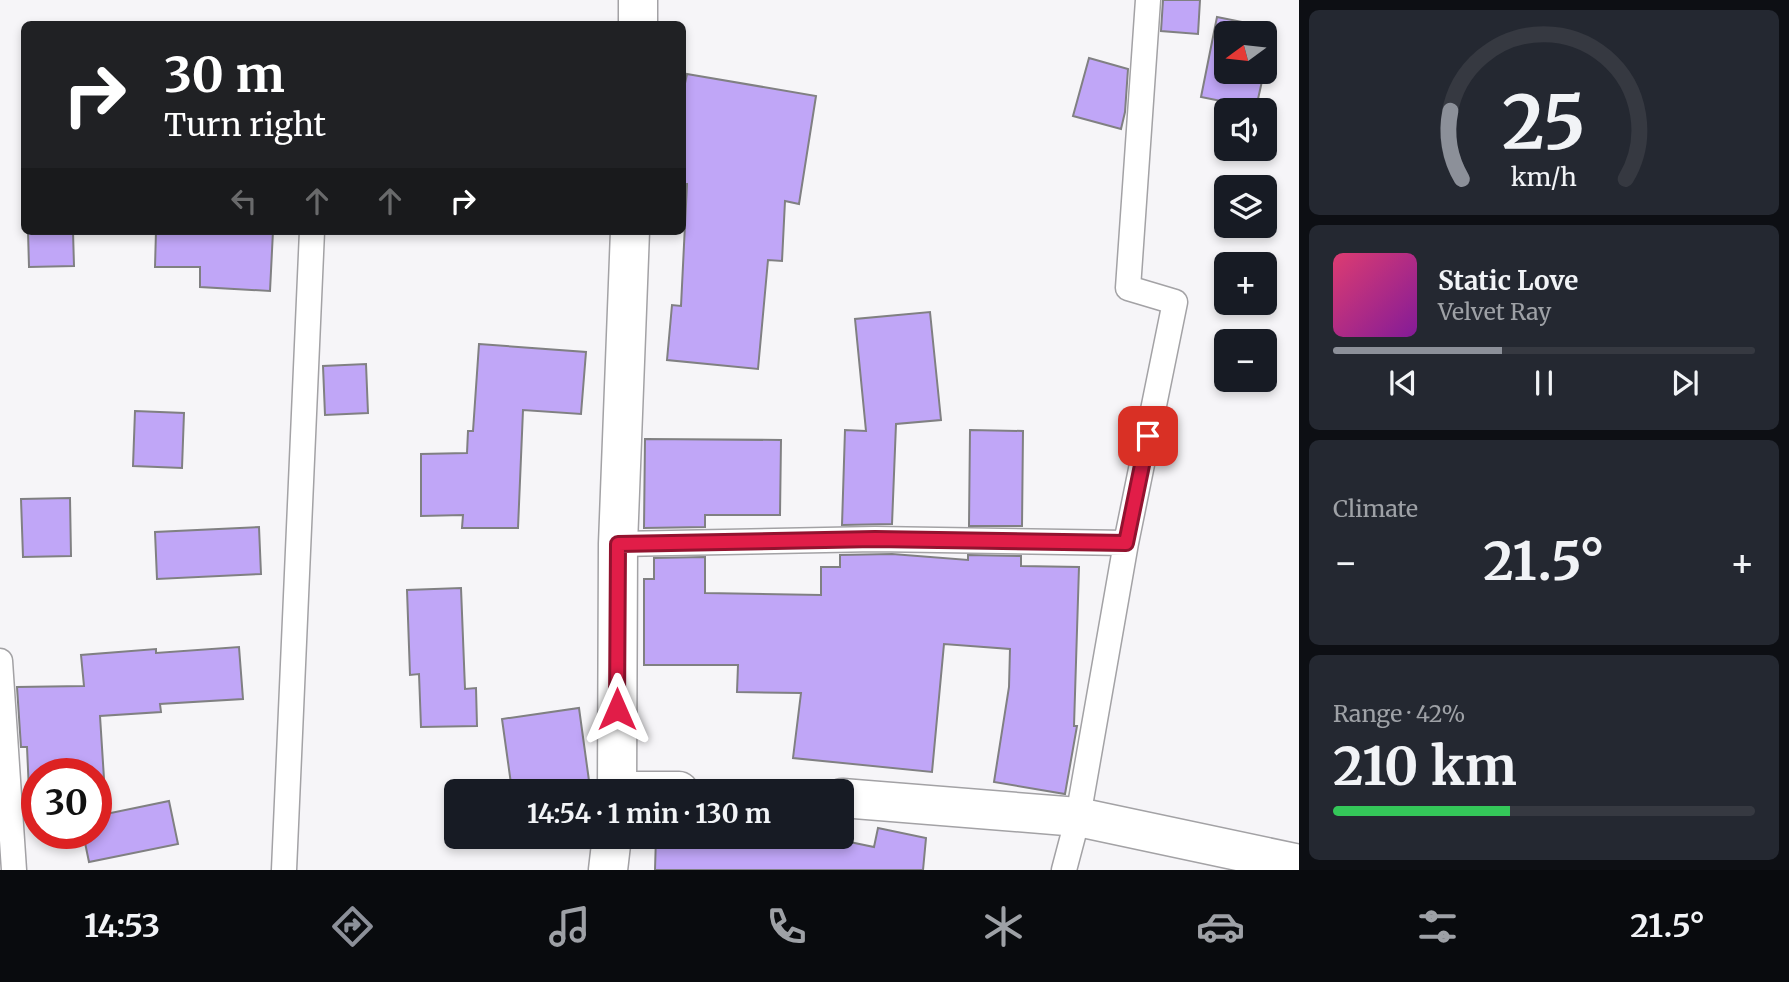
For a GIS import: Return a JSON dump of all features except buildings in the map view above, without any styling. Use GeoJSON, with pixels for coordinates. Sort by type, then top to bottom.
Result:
{"type":"FeatureCollection","features":[{"type":"Feature","properties":{"kind":"street"},"geometry":{"type":"LineString","coordinates":[[638,0],[638,21]]}},
{"type":"Feature","properties":{"kind":"street"},"geometry":{"type":"LineString","coordinates":[[617,779],[618,544],[631,235]]}},
{"type":"Feature","properties":{"kind":"street"},"geometry":{"type":"LineString","coordinates":[[854,799],[1078,817],[1299,864]]}},
{"type":"Feature","properties":{"kind":"street"},"geometry":{"type":"LineString","coordinates":[[608,870],[610,849]]}},
{"type":"Feature","properties":{"kind":"lane"},"geometry":{"type":"LineString","coordinates":[[1065,870],[1078,817],[1126,543],[1175,302],[1128,288],[1148,0]]}},
{"type":"Feature","properties":{"kind":"lane"},"geometry":{"type":"LineString","coordinates":[[284,870],[312,235]]}},
{"type":"Feature","properties":{"kind":"lane"},"geometry":{"type":"LineString","coordinates":[[618,544],[875,539],[1126,543]]}},
{"type":"Feature","properties":{"kind":"lane"},"geometry":{"type":"LineString","coordinates":[[0,661],[14,870]]}},
{"type":"Feature","properties":{"kind":"route"},"geometry":{"type":"LineString","coordinates":[[617,709],[618,544],[875,539],[1126,543],[1148,436]]}}]}
